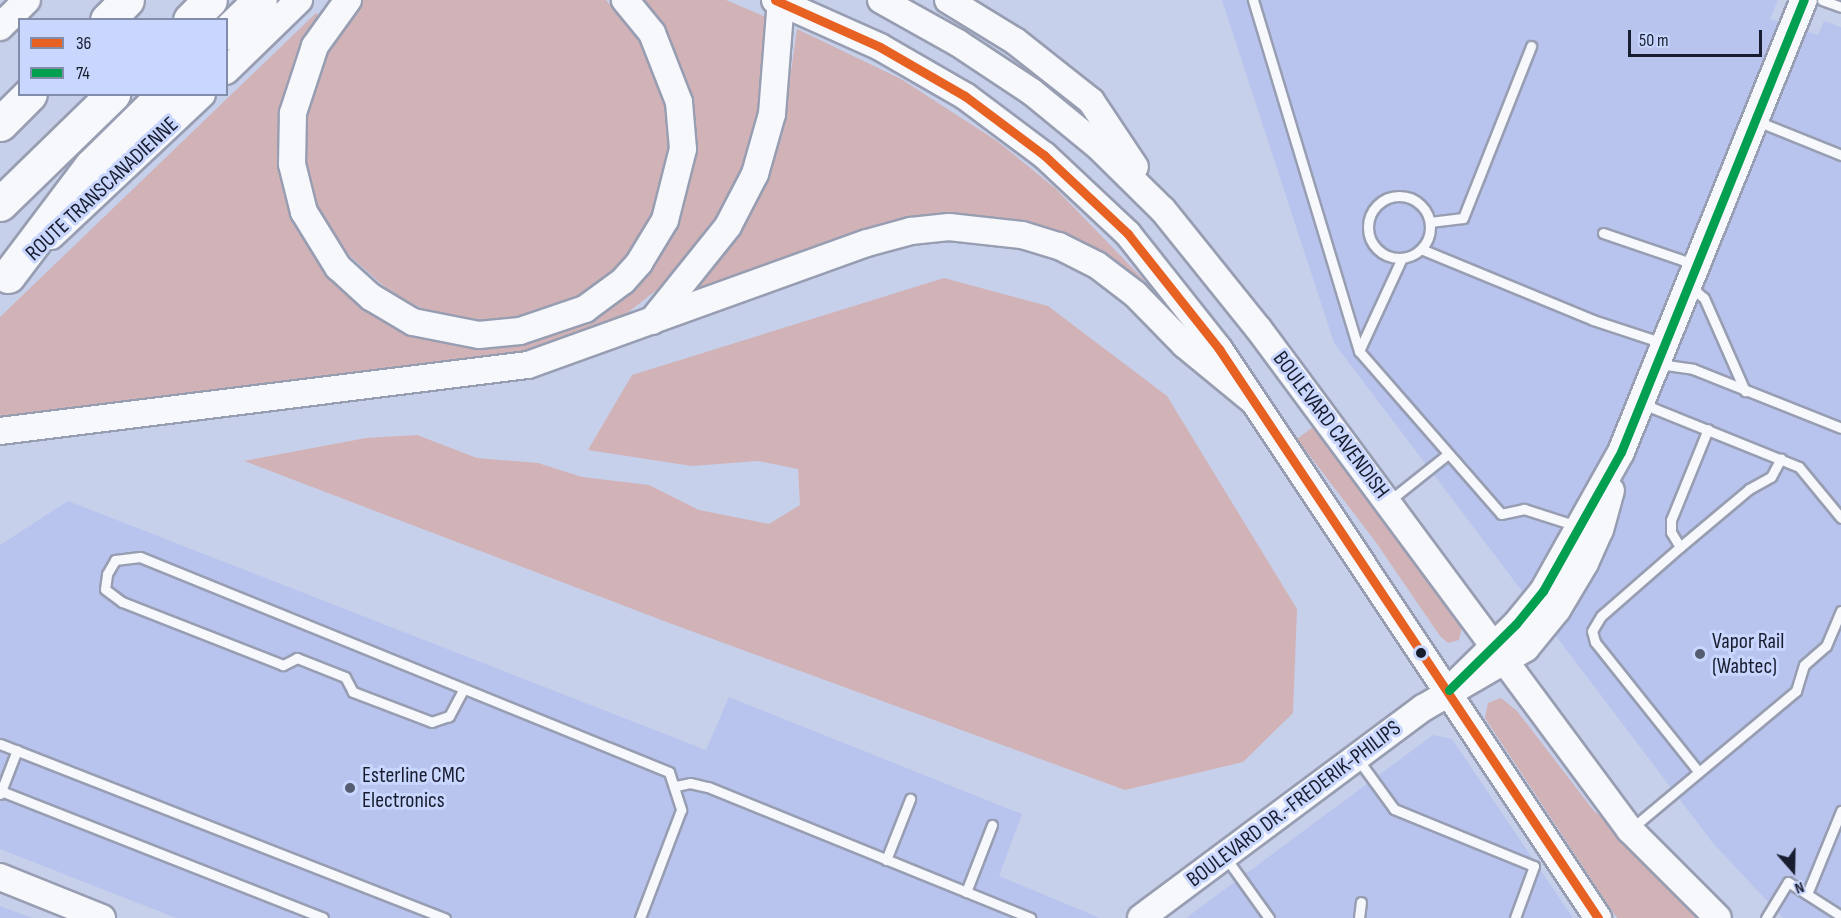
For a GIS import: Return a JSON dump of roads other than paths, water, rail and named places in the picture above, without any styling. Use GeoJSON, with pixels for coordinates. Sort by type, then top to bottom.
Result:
{"type":"FeatureCollection","features":[{"type":"Feature","properties":{"kind":"highway"},"geometry":{"type":"LineString","coordinates":[[109,18],[128,0]]}},
{"type":"Feature","properties":{"kind":"highway"},"geometry":{"type":"LineString","coordinates":[[192,18],[210,0]]}},
{"type":"Feature","properties":{"kind":"highway"},"geometry":{"type":"LineString","coordinates":[[228,31],[260,0]]}},
{"type":"Feature","properties":{"kind":"highway"},"geometry":{"type":"LineString","coordinates":[[0,124],[28,96]]}},
{"type":"Feature","properties":{"kind":"highway"},"geometry":{"type":"LineString","coordinates":[[0,204],[111,96]]}},
{"type":"Feature","properties":{"kind":"highway"},"geometry":{"type":"LineString","coordinates":[[4,279],[91,166],[162,96]]}},
{"type":"Feature","properties":{"kind":"main road"},"geometry":{"type":"LineString","coordinates":[[0,27],[27,0]]}},
{"type":"Feature","properties":{"kind":"main road"},"geometry":{"type":"LineString","coordinates":[[228,69],[299,0]]}},
{"type":"Feature","properties":{"kind":"main road"},"geometry":{"type":"LineString","coordinates":[[348,0],[315,46],[292,113],[292,164],[304,212],[338,267],[371,297],[413,322],[479,335],[520,332],[585,309],[628,275],[654,243],[666,220],[683,149],[679,102],[652,33],[625,0]]}},
{"type":"Feature","properties":{"kind":"main road","name":"BOULEVARD CAVENDISH"},"geometry":{"type":"LineString","coordinates":[[881,0],[966,47],[1032,92],[1098,146],[1163,210],[1241,305],[1630,830],[1718,918]]}},
{"type":"Feature","properties":{"kind":"main road"},"geometry":{"type":"LineString","coordinates":[[948,0],[1015,41],[1091,101],[1163,210]]}},
{"type":"Feature","properties":{"kind":"main road","name":"BOULEVARD DR.-FREDERIK-PHILIPS"},"geometry":{"type":"LineString","coordinates":[[1500,653],[1543,591],[1621,452],[1804,0]]}},
{"type":"Feature","properties":{"kind":"main road"},"geometry":{"type":"LineString","coordinates":[[652,321],[728,226],[755,174],[772,114],[779,1]]}},
{"type":"Feature","properties":{"kind":"main road","name":"BOULEVARD CAVENDISH"},"geometry":{"type":"LineString","coordinates":[[779,1],[911,64],[965,96],[1044,155],[1107,213],[1168,280],[1252,400],[1448,691],[1544,860],[1598,918]]}},
{"type":"Feature","properties":{"kind":"main road","name":"ROUTE TRANSCANADIENNE"},"geometry":{"type":"LineString","coordinates":[[4,279],[200,96]]}},
{"type":"Feature","properties":{"kind":"main road"},"geometry":{"type":"LineString","coordinates":[[0,430],[528,365],[896,234],[949,227],[1003,230],[1059,246],[1097,265],[1135,294],[1185,345],[1252,400]]}},
{"type":"Feature","properties":{"kind":"main road","name":"BOULEVARD DR.-FREDERIK-PHILIPS"},"geometry":{"type":"LineString","coordinates":[[1141,918],[1500,653],[1538,636],[1585,563],[1600,530],[1621,452]]}},
{"type":"Feature","properties":{"kind":"main road"},"geometry":{"type":"LineString","coordinates":[[1,880],[102,918]]}},
{"type":"Feature","properties":{"kind":"lane"},"geometry":{"type":"LineString","coordinates":[[1252,0],[1359,351],[1501,514],[1524,509],[1579,527]]}},
{"type":"Feature","properties":{"kind":"lane"},"geometry":{"type":"LineString","coordinates":[[1822,0],[1841,7]]}},
{"type":"Feature","properties":{"kind":"lane"},"geometry":{"type":"LineString","coordinates":[[1430,222],[1463,219],[1531,46]]}},
{"type":"Feature","properties":{"kind":"lane"},"geometry":{"type":"LineString","coordinates":[[1756,121],[1841,155]]}},
{"type":"Feature","properties":{"kind":"lane"},"geometry":{"type":"LineString","coordinates":[[1404,196],[1421,205],[1430,222],[1430,232],[1421,249],[1402,258],[1382,253],[1369,236],[1368,226],[1376,207],[1384,200],[1404,196]]}},
{"type":"Feature","properties":{"kind":"lane"},"geometry":{"type":"LineString","coordinates":[[1603,233],[1692,275],[1745,391]]}},
{"type":"Feature","properties":{"kind":"lane"},"geometry":{"type":"LineString","coordinates":[[1421,249],[1593,321],[1693,369],[1841,429]]}},
{"type":"Feature","properties":{"kind":"lane"},"geometry":{"type":"LineString","coordinates":[[1359,351],[1402,258]]}},
{"type":"Feature","properties":{"kind":"lane"},"geometry":{"type":"LineString","coordinates":[[1641,403],[1799,467],[1841,518]]}},
{"type":"Feature","properties":{"kind":"lane"},"geometry":{"type":"LineString","coordinates":[[1680,547],[1671,532],[1671,520],[1708,429]]}},
{"type":"Feature","properties":{"kind":"lane"},"geometry":{"type":"LineString","coordinates":[[1388,501],[1449,454]]}},
{"type":"Feature","properties":{"kind":"lane"},"geometry":{"type":"LineString","coordinates":[[1698,771],[1595,642],[1592,631],[1601,616],[1680,547],[1749,489],[1771,477],[1781,458]]}},
{"type":"Feature","properties":{"kind":"lane"},"geometry":{"type":"LineString","coordinates":[[463,690],[448,716],[432,722],[352,692],[345,676],[297,658],[283,665],[122,602],[105,589],[107,574],[115,560],[140,557],[457,683],[463,690],[662,768],[676,786],[680,802],[679,819],[640,918]]}},
{"type":"Feature","properties":{"kind":"lane"},"geometry":{"type":"LineString","coordinates":[[1630,830],[1796,691],[1804,665],[1826,646],[1841,611]]}},
{"type":"Feature","properties":{"kind":"lane"},"geometry":{"type":"LineString","coordinates":[[0,744],[445,918]]}},
{"type":"Feature","properties":{"kind":"lane"},"geometry":{"type":"LineString","coordinates":[[17,750],[1,793],[323,918]]}},
{"type":"Feature","properties":{"kind":"lane"},"geometry":{"type":"LineString","coordinates":[[1357,758],[1394,808],[1544,860],[1515,918]]}},
{"type":"Feature","properties":{"kind":"lane"},"geometry":{"type":"LineString","coordinates":[[676,786],[690,783],[708,787],[966,892],[1012,916],[1030,918]]}},
{"type":"Feature","properties":{"kind":"lane"},"geometry":{"type":"LineString","coordinates":[[886,860],[910,799]]}},
{"type":"Feature","properties":{"kind":"lane"},"geometry":{"type":"LineString","coordinates":[[1807,894],[1841,811]]}},
{"type":"Feature","properties":{"kind":"lane"},"geometry":{"type":"LineString","coordinates":[[966,892],[992,825]]}},
{"type":"Feature","properties":{"kind":"lane"},"geometry":{"type":"LineString","coordinates":[[1225,856],[1269,918]]}},
{"type":"Feature","properties":{"kind":"lane"},"geometry":{"type":"LineString","coordinates":[[1766,918],[1788,882],[1841,916]]}},
{"type":"Feature","properties":{"kind":"lane"},"geometry":{"type":"LineString","coordinates":[[1359,918],[1361,902]]}},
{"type":"Feature","properties":{"kind":"place","name":"Vapor Rail (Wabtec)"},"geometry":{"type":"Point","coordinates":[1700,654]}},
{"type":"Feature","properties":{"kind":"place","name":"Esterline CMC Electronics"},"geometry":{"type":"Point","coordinates":[350,788]}}]}
